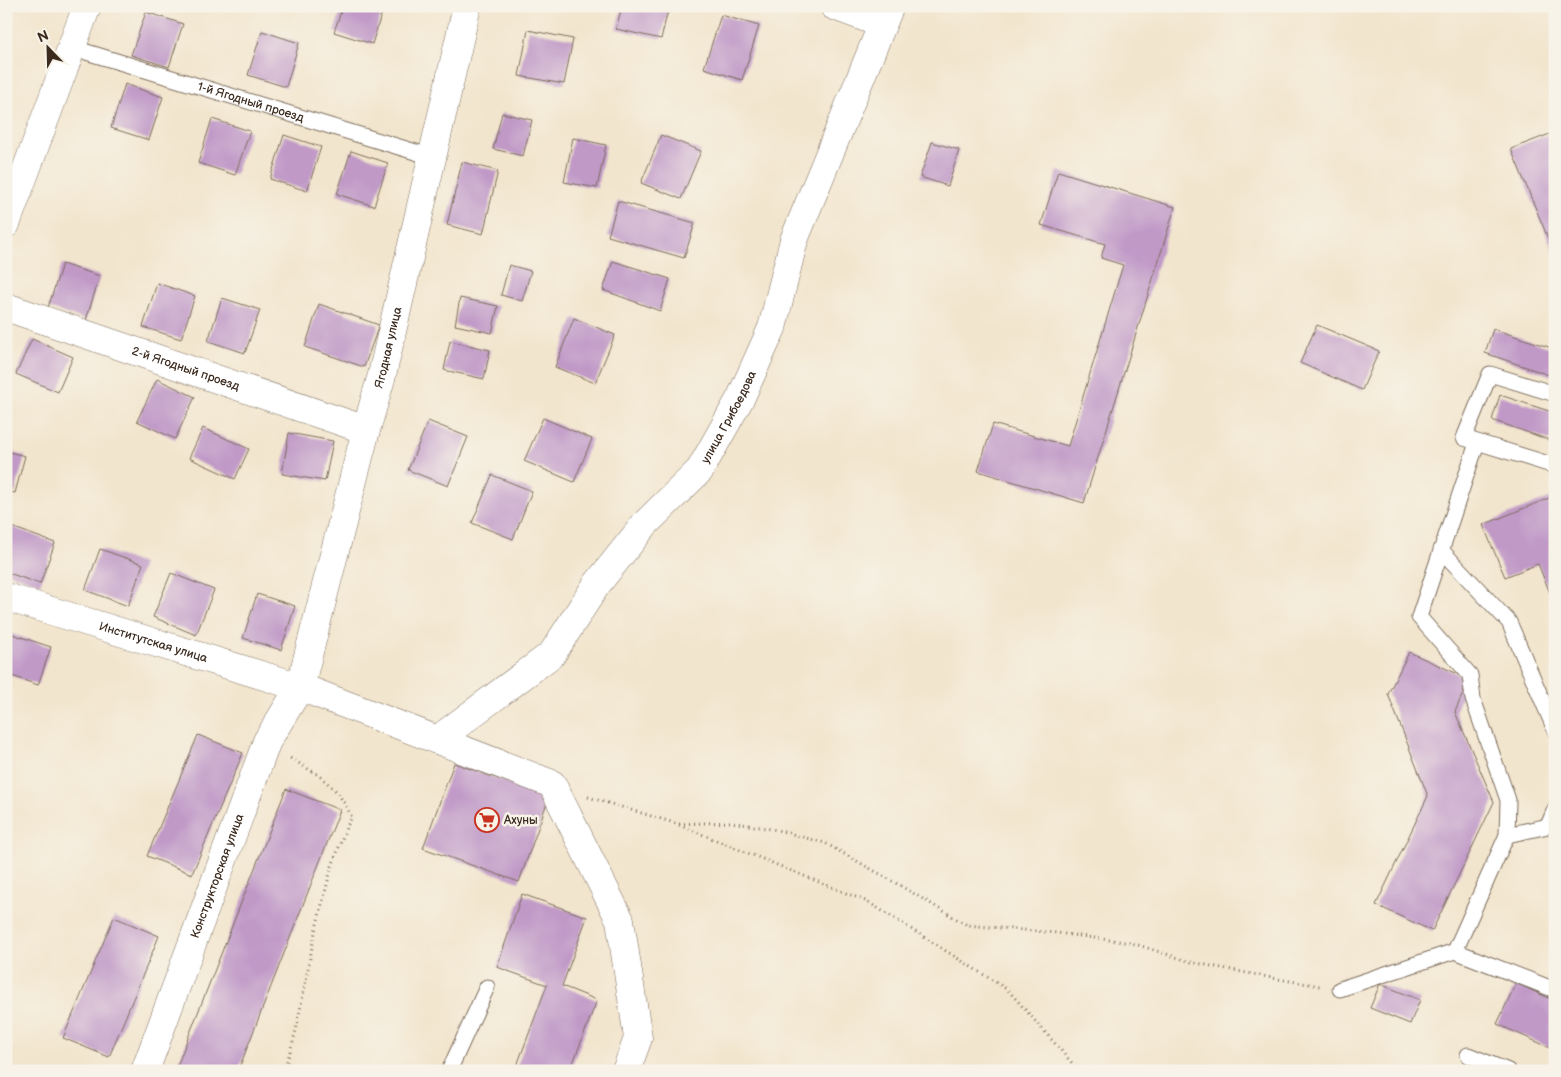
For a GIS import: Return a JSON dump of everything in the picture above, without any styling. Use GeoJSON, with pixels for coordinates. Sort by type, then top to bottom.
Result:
{"type":"FeatureCollection","features":[{"type":"Feature","properties":{"kind":"street"},"geometry":{"type":"LineString","coordinates":[[6,224],[70,47],[87,6]]}},
{"type":"Feature","properties":{"kind":"street","name":"Ягодная улица"},"geometry":{"type":"LineString","coordinates":[[300,687],[366,430],[382,376],[467,6]]}},
{"type":"Feature","properties":{"kind":"street"},"geometry":{"type":"LineString","coordinates":[[834,6],[886,15]]}},
{"type":"Feature","properties":{"kind":"street","name":"улица Грибоедова"},"geometry":{"type":"LineString","coordinates":[[437,740],[552,654],[597,584],[645,524],[700,470],[741,398],[772,328],[794,240],[886,15]]}},
{"type":"Feature","properties":{"kind":"street","name":"2-й Ягодный проезд"},"geometry":{"type":"LineString","coordinates":[[6,308],[366,430]]}},
{"type":"Feature","properties":{"kind":"street","name":"Институтская улица"},"geometry":{"type":"LineString","coordinates":[[6,597],[300,687],[552,784]]}},
{"type":"Feature","properties":{"kind":"street","name":"Конструкторская улица"},"geometry":{"type":"LineString","coordinates":[[145,1071],[267,741],[300,687]]}},
{"type":"Feature","properties":{"kind":"street"},"geometry":{"type":"LineString","coordinates":[[552,784],[620,920],[638,1038],[626,1071]]}},
{"type":"Feature","properties":{"kind":"lane","name":"1-й Ягодный проезд"},"geometry":{"type":"LineString","coordinates":[[70,47],[432,157]]}},
{"type":"Feature","properties":{"kind":"lane"},"geometry":{"type":"LineString","coordinates":[[1555,394],[1490,374],[1464,438],[1555,466]]}},
{"type":"Feature","properties":{"kind":"lane"},"geometry":{"type":"LineString","coordinates":[[1455,951],[1507,835],[1508,800],[1474,699],[1470,675],[1418,617],[1477,442]]}},
{"type":"Feature","properties":{"kind":"lane"},"geometry":{"type":"LineString","coordinates":[[1441,550],[1509,622],[1555,730]]}},
{"type":"Feature","properties":{"kind":"lane"},"geometry":{"type":"LineString","coordinates":[[1507,835],[1548,826],[1555,810]]}},
{"type":"Feature","properties":{"kind":"lane"},"geometry":{"type":"LineString","coordinates":[[1340,989],[1455,951],[1555,990]]}},
{"type":"Feature","properties":{"kind":"lane"},"geometry":{"type":"LineString","coordinates":[[449,1071],[487,987]]}},
{"type":"Feature","properties":{"kind":"lane"},"geometry":{"type":"LineString","coordinates":[[1468,1055],[1508,1071]]}},
{"type":"Feature","properties":{"kind":"path"},"geometry":{"type":"LineString","coordinates":[[267,741],[290,758],[320,776],[338,793],[352,817],[346,828],[329,878],[315,932],[296,1031],[284,1071]]}},
{"type":"Feature","properties":{"kind":"path"},"geometry":{"type":"LineString","coordinates":[[552,784],[614,806],[678,824],[868,902],[1008,990],[1079,1071]]}},
{"type":"Feature","properties":{"kind":"path"},"geometry":{"type":"LineString","coordinates":[[678,824],[731,822],[777,830],[825,844],[967,925],[1057,933],[1132,943],[1191,962],[1340,989]]}},
{"type":"Feature","properties":{"kind":"building"},"geometry":{"type":"Polygon","coordinates":[[[343,6],[384,6],[372,44],[334,32],[343,6]]]}},
{"type":"Feature","properties":{"kind":"building"},"geometry":{"type":"Polygon","coordinates":[[[622,6],[669,6],[661,39],[616,29],[622,6]]]}},
{"type":"Feature","properties":{"kind":"building"},"geometry":{"type":"Polygon","coordinates":[[[146,12],[183,24],[169,67],[131,55],[146,12]]]}},
{"type":"Feature","properties":{"kind":"building"},"geometry":{"type":"Polygon","coordinates":[[[721,15],[759,26],[742,80],[704,68],[721,15]]]}},
{"type":"Feature","properties":{"kind":"building"},"geometry":{"type":"Polygon","coordinates":[[[528,30],[573,39],[564,84],[519,76],[528,30]]]}},
{"type":"Feature","properties":{"kind":"building"},"geometry":{"type":"Polygon","coordinates":[[[262,31],[299,43],[286,87],[248,75],[262,31]]]}},
{"type":"Feature","properties":{"kind":"building"},"geometry":{"type":"Polygon","coordinates":[[[125,84],[163,97],[149,140],[111,128],[125,84]]]}},
{"type":"Feature","properties":{"kind":"building"},"geometry":{"type":"Polygon","coordinates":[[[502,113],[532,120],[523,156],[493,149],[502,113]]]}},
{"type":"Feature","properties":{"kind":"building"},"geometry":{"type":"Polygon","coordinates":[[[212,119],[250,131],[235,175],[198,163],[212,119]]]}},
{"type":"Feature","properties":{"kind":"building"},"geometry":{"type":"Polygon","coordinates":[[[1555,132],[1555,255],[1511,149],[1555,132]]]}},
{"type":"Feature","properties":{"kind":"building"},"geometry":{"type":"Polygon","coordinates":[[[284,135],[321,147],[307,191],[270,179],[284,135]]]}},
{"type":"Feature","properties":{"kind":"building"},"geometry":{"type":"Polygon","coordinates":[[[661,135],[701,151],[681,199],[641,183],[661,135]]]}},
{"type":"Feature","properties":{"kind":"building"},"geometry":{"type":"Polygon","coordinates":[[[573,138],[606,145],[597,188],[564,182],[573,138]]]}},
{"type":"Feature","properties":{"kind":"building"},"geometry":{"type":"Polygon","coordinates":[[[932,142],[959,150],[948,186],[920,177],[932,142]]]}},
{"type":"Feature","properties":{"kind":"building"},"geometry":{"type":"Polygon","coordinates":[[[351,151],[388,163],[374,206],[337,194],[351,151]]]}},
{"type":"Feature","properties":{"kind":"building"},"geometry":{"type":"Polygon","coordinates":[[[462,162],[498,171],[483,234],[447,225],[462,162]]]}},
{"type":"Feature","properties":{"kind":"building"},"geometry":{"type":"Polygon","coordinates":[[[1058,171],[1175,207],[1084,503],[978,471],[993,424],[1068,446],[1123,265],[1101,258],[1105,244],[1041,225],[1058,171]]]}},
{"type":"Feature","properties":{"kind":"building"},"geometry":{"type":"Polygon","coordinates":[[[618,201],[695,223],[684,258],[608,236],[618,201]]]}},
{"type":"Feature","properties":{"kind":"building"},"geometry":{"type":"Polygon","coordinates":[[[613,261],[670,279],[660,311],[603,290],[613,261]]]}},
{"type":"Feature","properties":{"kind":"building"},"geometry":{"type":"Polygon","coordinates":[[[62,264],[100,276],[86,320],[48,308],[62,264]]]}},
{"type":"Feature","properties":{"kind":"building"},"geometry":{"type":"Polygon","coordinates":[[[509,265],[531,271],[522,301],[501,295],[509,265]]]}},
{"type":"Feature","properties":{"kind":"building"},"geometry":{"type":"Polygon","coordinates":[[[157,283],[195,296],[181,339],[143,327],[157,283]]]}},
{"type":"Feature","properties":{"kind":"building"},"geometry":{"type":"Polygon","coordinates":[[[222,298],[260,310],[245,353],[208,341],[222,298]]]}},
{"type":"Feature","properties":{"kind":"building"},"geometry":{"type":"Polygon","coordinates":[[[460,298],[498,306],[492,333],[455,325],[460,298]]]}},
{"type":"Feature","properties":{"kind":"building"},"geometry":{"type":"Polygon","coordinates":[[[319,304],[379,325],[364,367],[305,347],[319,304]]]}},
{"type":"Feature","properties":{"kind":"building"},"geometry":{"type":"Polygon","coordinates":[[[574,318],[615,335],[595,383],[555,367],[574,318]]]}},
{"type":"Feature","properties":{"kind":"building"},"geometry":{"type":"Polygon","coordinates":[[[1317,325],[1379,351],[1362,390],[1300,363],[1317,325]]]}},
{"type":"Feature","properties":{"kind":"building"},"geometry":{"type":"Polygon","coordinates":[[[1493,329],[1555,349],[1555,377],[1485,353],[1493,329]]]}},
{"type":"Feature","properties":{"kind":"building"},"geometry":{"type":"Polygon","coordinates":[[[32,339],[73,357],[58,392],[16,374],[32,339]]]}},
{"type":"Feature","properties":{"kind":"building"},"geometry":{"type":"Polygon","coordinates":[[[450,341],[490,350],[484,379],[444,370],[450,341]]]}},
{"type":"Feature","properties":{"kind":"building"},"geometry":{"type":"Polygon","coordinates":[[[157,379],[195,397],[175,439],[137,421],[157,379]]]}},
{"type":"Feature","properties":{"kind":"building"},"geometry":{"type":"Polygon","coordinates":[[[1500,395],[1555,413],[1555,442],[1492,420],[1500,395]]]}},
{"type":"Feature","properties":{"kind":"building"},"geometry":{"type":"Polygon","coordinates":[[[543,418],[592,439],[574,482],[524,461],[543,418]]]}},
{"type":"Feature","properties":{"kind":"building"},"geometry":{"type":"Polygon","coordinates":[[[428,421],[468,437],[448,486],[408,470],[428,421]]]}},
{"type":"Feature","properties":{"kind":"building"},"geometry":{"type":"Polygon","coordinates":[[[203,428],[249,449],[235,479],[189,458],[203,428]]]}},
{"type":"Feature","properties":{"kind":"building"},"geometry":{"type":"Polygon","coordinates":[[[289,433],[333,441],[325,481],[282,474],[289,433]]]}},
{"type":"Feature","properties":{"kind":"building"},"geometry":{"type":"Polygon","coordinates":[[[6,451],[25,456],[15,493],[6,491],[6,451]]]}},
{"type":"Feature","properties":{"kind":"building"},"geometry":{"type":"Polygon","coordinates":[[[492,475],[532,491],[513,539],[472,523],[492,475]]]}},
{"type":"Feature","properties":{"kind":"building"},"geometry":{"type":"Polygon","coordinates":[[[1554,496],[1555,605],[1538,564],[1505,577],[1483,525],[1554,496]]]}},
{"type":"Feature","properties":{"kind":"building"},"geometry":{"type":"Polygon","coordinates":[[[12,527],[55,543],[40,584],[6,572],[6,543],[12,527]]]}},
{"type":"Feature","properties":{"kind":"building"},"geometry":{"type":"Polygon","coordinates":[[[100,549],[143,564],[128,606],[85,590],[100,549]]]}},
{"type":"Feature","properties":{"kind":"building"},"geometry":{"type":"Polygon","coordinates":[[[171,573],[214,590],[196,635],[153,617],[171,573]]]}},
{"type":"Feature","properties":{"kind":"building"},"geometry":{"type":"Polygon","coordinates":[[[257,594],[295,606],[281,650],[243,638],[257,594]]]}},
{"type":"Feature","properties":{"kind":"building"},"geometry":{"type":"Polygon","coordinates":[[[6,632],[51,647],[38,685],[6,674],[6,632]]]}},
{"type":"Feature","properties":{"kind":"building"},"geometry":{"type":"Polygon","coordinates":[[[1409,652],[1469,679],[1455,712],[1494,802],[1432,931],[1376,905],[1428,796],[1388,694],[1409,652]]]}},
{"type":"Feature","properties":{"kind":"building"},"geometry":{"type":"Polygon","coordinates":[[[198,735],[243,753],[192,874],[147,856],[198,735]]]}},
{"type":"Feature","properties":{"kind":"building"},"geometry":{"type":"Polygon","coordinates":[[[454,763],[549,797],[519,882],[423,848],[454,763]]]}},
{"type":"Feature","properties":{"kind":"building"},"geometry":{"type":"Polygon","coordinates":[[[286,789],[340,810],[238,1071],[175,1071],[286,789]]]}},
{"type":"Feature","properties":{"kind":"building"},"geometry":{"type":"Polygon","coordinates":[[[522,894],[587,917],[562,986],[597,1000],[570,1071],[515,1071],[547,985],[497,967],[522,894]]]}},
{"type":"Feature","properties":{"kind":"building"},"geometry":{"type":"Polygon","coordinates":[[[114,917],[159,936],[109,1057],[63,1038],[114,917]]]}},
{"type":"Feature","properties":{"kind":"building"},"geometry":{"type":"Polygon","coordinates":[[[1516,983],[1555,1001],[1555,1050],[1497,1024],[1516,983]]]}},
{"type":"Feature","properties":{"kind":"building"},"geometry":{"type":"Polygon","coordinates":[[[1380,984],[1420,1000],[1410,1024],[1370,1008],[1380,984]]]}},
{"type":"Feature","properties":{"kind":"place","name":"Ахуны"},"geometry":{"type":"Point","coordinates":[487,820]}}]}
